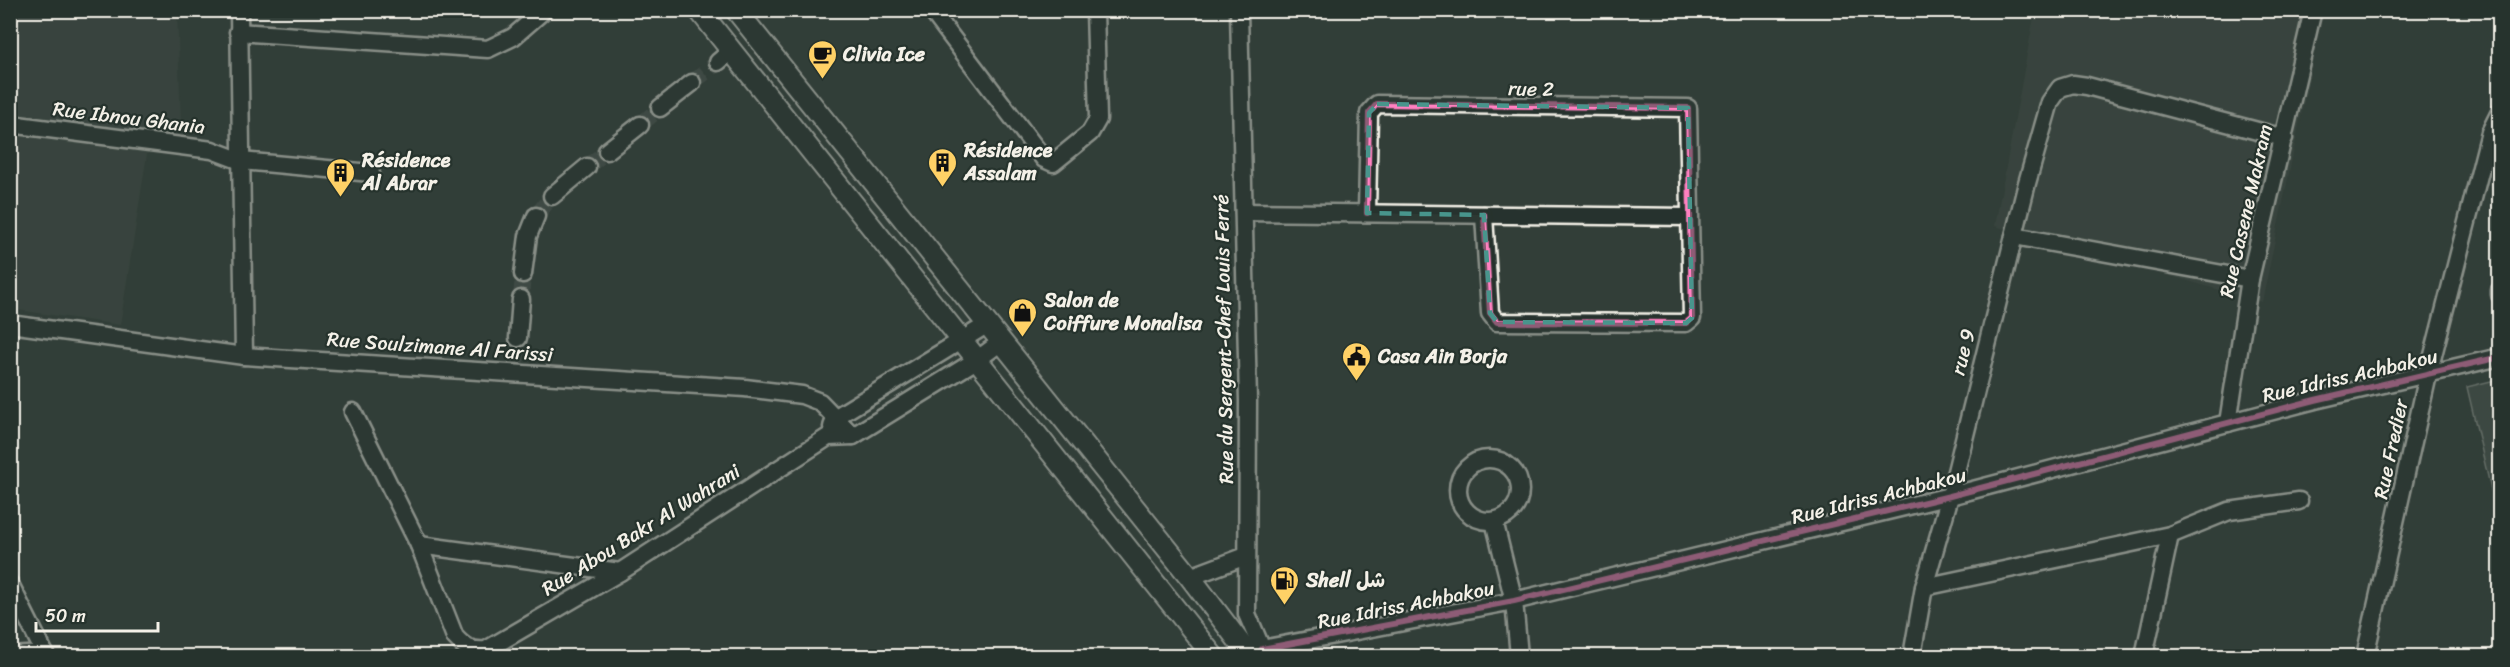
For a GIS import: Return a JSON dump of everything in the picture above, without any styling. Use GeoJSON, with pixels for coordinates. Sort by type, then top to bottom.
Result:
{"type":"FeatureCollection","features":[{"type":"Feature","properties":{"kind":"main road"},"geometry":{"type":"LineString","coordinates":[[699,10],[725,56],[978,359],[1213,657]]}},
{"type":"Feature","properties":{"kind":"main road"},"geometry":{"type":"LineString","coordinates":[[736,10],[1251,654]]}},
{"type":"Feature","properties":{"kind":"street"},"geometry":{"type":"LineString","coordinates":[[239,10],[244,356]]}},
{"type":"Feature","properties":{"kind":"street"},"geometry":{"type":"LineString","coordinates":[[238,32],[488,49],[513,37],[544,10]]}},
{"type":"Feature","properties":{"kind":"street"},"geometry":{"type":"LineString","coordinates":[[932,10],[1044,159],[1053,163],[1090,133],[1098,119],[1095,10]]}},
{"type":"Feature","properties":{"kind":"street","name":"Rue du Sergent-Chef Louis Ferré"},"geometry":{"type":"LineString","coordinates":[[1239,10],[1248,401],[1247,614],[1251,654]]}},
{"type":"Feature","properties":{"kind":"street","name":"Rue Casene Makram"},"geometry":{"type":"LineString","coordinates":[[2228,423],[2250,279],[2313,10]]}},
{"type":"Feature","properties":{"kind":"street"},"geometry":{"type":"LineString","coordinates":[[660,108],[692,83]]}},
{"type":"Feature","properties":{"kind":"street","name":"rue 9"},"geometry":{"type":"LineString","coordinates":[[1912,657],[1924,586],[1950,496],[2014,236],[2050,102],[2061,88],[2073,84],[2087,86],[2284,138]]}},
{"type":"Feature","properties":{"kind":"street","name":"rue 2"},"geometry":{"type":"LineString","coordinates":[[1367,213],[1369,112],[1377,104],[1685,107],[1690,110],[1689,218]]}},
{"type":"Feature","properties":{"kind":"street","name":"Rue Fredier"},"geometry":{"type":"LineString","coordinates":[[2364,657],[2428,375],[2495,134],[2499,112]]}},
{"type":"Feature","properties":{"kind":"street","name":"Rue Ibnou Ghania"},"geometry":{"type":"LineString","coordinates":[[10,124],[212,150],[241,161],[371,173]]}},
{"type":"Feature","properties":{"kind":"street"},"geometry":{"type":"LineString","coordinates":[[607,151],[640,125]]}},
{"type":"Feature","properties":{"kind":"street"},"geometry":{"type":"LineString","coordinates":[[552,196],[587,167]]}},
{"type":"Feature","properties":{"kind":"street"},"geometry":{"type":"LineString","coordinates":[[1244,212],[1367,213],[1689,218],[1690,321],[1497,322],[1490,313],[1484,215]]}},
{"type":"Feature","properties":{"kind":"street"},"geometry":{"type":"LineString","coordinates":[[523,274],[528,236],[536,216]]}},
{"type":"Feature","properties":{"kind":"street"},"geometry":{"type":"LineString","coordinates":[[2014,236],[2250,279]]}},
{"type":"Feature","properties":{"kind":"street"},"geometry":{"type":"LineString","coordinates":[[2499,290],[2499,295]]}},
{"type":"Feature","properties":{"kind":"street"},"geometry":{"type":"LineString","coordinates":[[518,338],[521,299]]}},
{"type":"Feature","properties":{"kind":"street","name":"Rue Soulzimane Al Farissi"},"geometry":{"type":"LineString","coordinates":[[10,324],[244,356],[515,370],[746,388],[802,395],[820,402],[853,436]]}},
{"type":"Feature","properties":{"kind":"street"},"geometry":{"type":"LineString","coordinates":[[988,324],[837,417],[828,437],[853,436],[978,359],[1001,342]]}},
{"type":"Feature","properties":{"kind":"street","name":"Rue Idriss Achbakou"},"geometry":{"type":"LineString","coordinates":[[1251,654],[1514,601],[1950,496],[2228,423],[2499,357]]}},
{"type":"Feature","properties":{"kind":"street"},"geometry":{"type":"LineString","coordinates":[[352,412],[418,545],[620,572]]}},
{"type":"Feature","properties":{"kind":"street","name":"Rue Abou Bakr Al Wahrani"},"geometry":{"type":"LineString","coordinates":[[418,545],[455,637],[464,648],[473,651],[486,650],[620,572],[828,437]]}},
{"type":"Feature","properties":{"kind":"street"},"geometry":{"type":"LineString","coordinates":[[1924,586],[2170,535],[2229,511],[2299,501]]}},
{"type":"Feature","properties":{"kind":"street"},"geometry":{"type":"LineString","coordinates":[[1494,521],[1514,601],[1519,657]]}},
{"type":"Feature","properties":{"kind":"street"},"geometry":{"type":"LineString","coordinates":[[2144,657],[2170,535]]}},
{"type":"Feature","properties":{"kind":"street"},"geometry":{"type":"LineString","coordinates":[[1190,577],[1246,556]]}},
{"type":"Feature","properties":{"kind":"street"},"geometry":{"type":"LineString","coordinates":[[10,584],[46,655],[10,656]]}},
{"type":"Feature","properties":{"kind":"highlighted area"},"geometry":{"type":"Polygon","coordinates":[[[1377,104],[1688,108],[1692,318],[1686,323],[1497,322],[1490,313],[1484,215],[1367,213],[1369,113],[1377,104]]]}},
{"type":"Feature","properties":{"kind":"shaded area"},"geometry":{"type":"Polygon","coordinates":[[[10,11],[177,11],[181,123],[147,154],[120,325],[11,309],[10,11]]]}},
{"type":"Feature","properties":{"kind":"shaded area"},"geometry":{"type":"Polygon","coordinates":[[[2035,11],[2323,11],[2262,302],[1995,226],[2035,11]]]}},
{"type":"Feature","properties":{"kind":"shaded area"},"geometry":{"type":"Polygon","coordinates":[[[2500,379],[2499,524],[2467,387],[2500,379]]]}},
{"type":"Feature","properties":{"kind":"tunnel"},"geometry":{"type":"LineString","coordinates":[[692,83],[718,62]]}},
{"type":"Feature","properties":{"kind":"tunnel"},"geometry":{"type":"LineString","coordinates":[[640,125],[660,108]]}},
{"type":"Feature","properties":{"kind":"tunnel"},"geometry":{"type":"LineString","coordinates":[[587,167],[607,151]]}},
{"type":"Feature","properties":{"kind":"tunnel"},"geometry":{"type":"LineString","coordinates":[[536,216],[552,196]]}},
{"type":"Feature","properties":{"kind":"tunnel"},"geometry":{"type":"LineString","coordinates":[[521,299],[523,274]]}},
{"type":"Feature","properties":{"kind":"tunnel"},"geometry":{"type":"LineString","coordinates":[[515,367],[518,338]]}},
{"type":"Feature","properties":{"kind":"cycle path"},"geometry":{"type":"LineString","coordinates":[[1367,213],[1369,113],[1377,104],[1688,108],[1692,318],[1686,323],[1497,322],[1490,313],[1484,215]]}},
{"type":"Feature","properties":{"kind":"cycle path"},"geometry":{"type":"LineString","coordinates":[[1262,649],[1514,601],[1950,496],[2315,400],[2500,357]]}},
{"type":"Feature","properties":{"kind":"place","name":"Clivia Ice"},"geometry":{"type":"Point","coordinates":[822,80]}},
{"type":"Feature","properties":{"kind":"place","name":"Résidence Assalam"},"geometry":{"type":"Point","coordinates":[943,188]}},
{"type":"Feature","properties":{"kind":"place","name":"Résidence Al Abrar"},"geometry":{"type":"Point","coordinates":[341,198]}},
{"type":"Feature","properties":{"kind":"place","name":"Salon de Coiffure Monalisa"},"geometry":{"type":"Point","coordinates":[1023,338]}},
{"type":"Feature","properties":{"kind":"place","name":"Casa Ain Borja"},"geometry":{"type":"Point","coordinates":[1357,382]}},
{"type":"Feature","properties":{"kind":"place","name":"Shell شل"},"geometry":{"type":"Point","coordinates":[1285,606]}}]}
